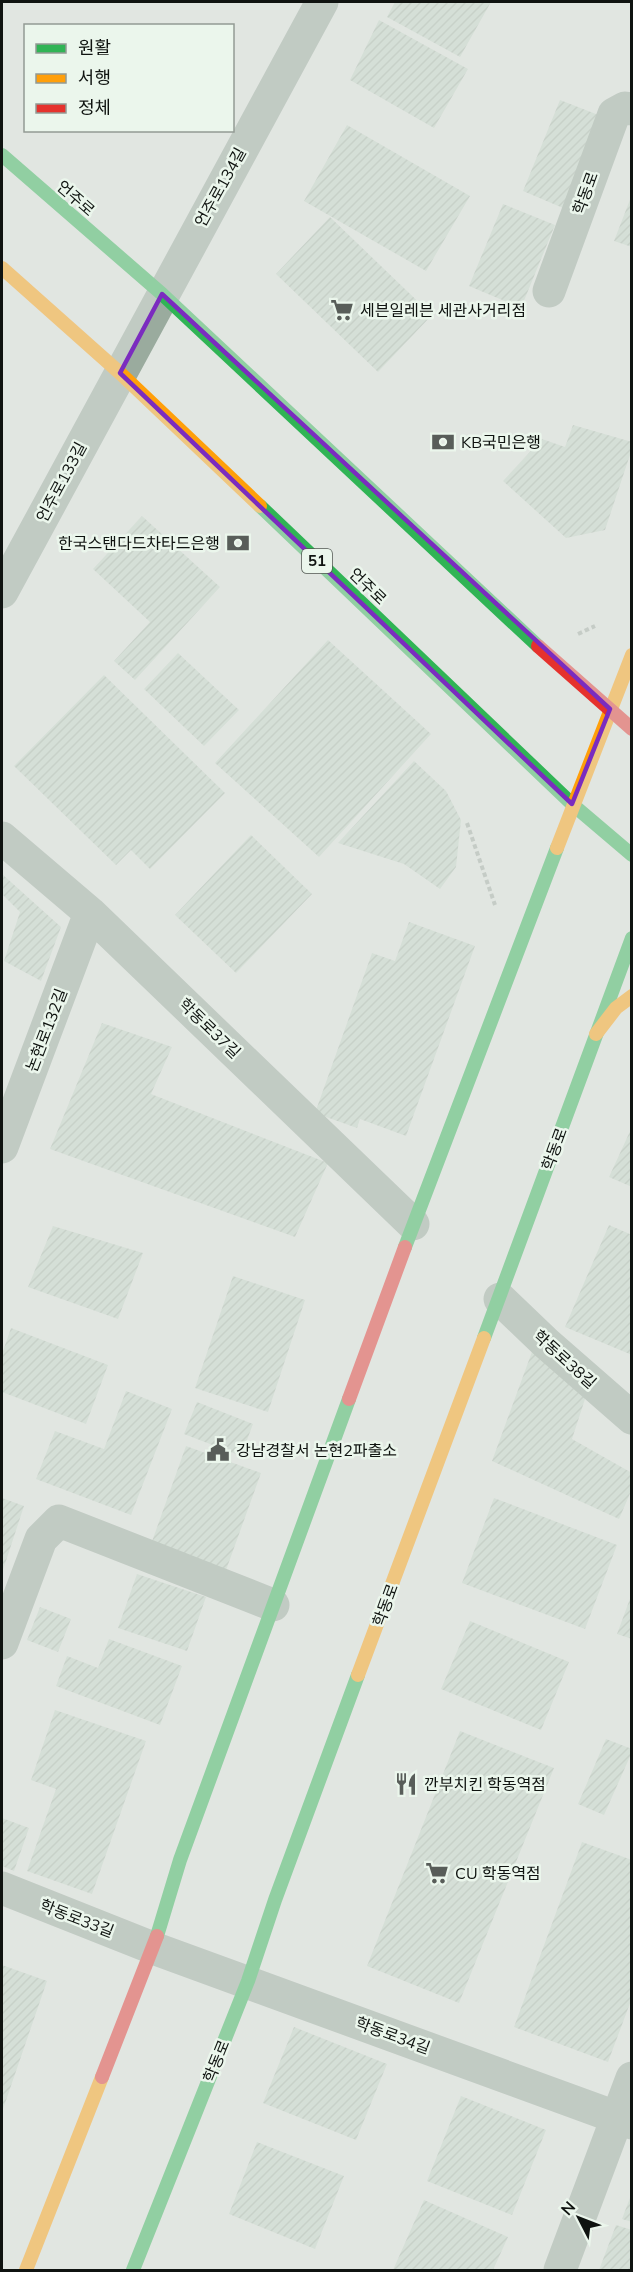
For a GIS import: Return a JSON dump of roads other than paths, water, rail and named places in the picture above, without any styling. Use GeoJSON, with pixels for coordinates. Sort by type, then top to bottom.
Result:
{"type":"FeatureCollection","features":[{"type":"Feature","properties":{"kind":"main road","name":"언주로"},"geometry":{"type":"LineString","coordinates":[[2,155],[162,294],[561,668],[632,729]]}},
{"type":"Feature","properties":{"kind":"main road","name":"언주로"},"geometry":{"type":"LineString","coordinates":[[2,268],[120,373],[572,804],[632,855]]}},
{"type":"Feature","properties":{"kind":"main road"},"geometry":{"type":"LineString","coordinates":[[26,2271],[153,1948],[180,1860],[413,1224],[572,804],[632,655]]}},
{"type":"Feature","properties":{"kind":"main road","name":"학동로"},"geometry":{"type":"LineString","coordinates":[[133,2271],[248,1981],[275,1900],[500,1299],[632,938]]}},
{"type":"Feature","properties":{"kind":"main road"},"geometry":{"type":"LineString","coordinates":[[596,1034],[611,1012],[622,1001],[632,996]]}},
{"type":"Feature","properties":{"kind":"street","name":"언주로134길"},"geometry":{"type":"LineString","coordinates":[[120,373],[321,2]]}},
{"type":"Feature","properties":{"kind":"street","name":"학동로"},"geometry":{"type":"LineString","coordinates":[[549,291],[614,114],[625,108],[632,109]]}},
{"type":"Feature","properties":{"kind":"street","name":"언주로133길"},"geometry":{"type":"LineString","coordinates":[[2,592],[120,373]]}},
{"type":"Feature","properties":{"kind":"street","name":"학동로37길"},"geometry":{"type":"LineString","coordinates":[[2,838],[90,914],[413,1224]]}},
{"type":"Feature","properties":{"kind":"street","name":"논현로132길"},"geometry":{"type":"LineString","coordinates":[[2,1147],[90,914]]}},
{"type":"Feature","properties":{"kind":"street","name":"학동로38길"},"geometry":{"type":"LineString","coordinates":[[500,1299],[546,1343],[632,1418]]}},
{"type":"Feature","properties":{"kind":"street"},"geometry":{"type":"LineString","coordinates":[[2,1643],[41,1539],[59,1521],[273,1605]]}},
{"type":"Feature","properties":{"kind":"street","name":"학동로33길"},"geometry":{"type":"LineString","coordinates":[[2,1888],[153,1948]]}},
{"type":"Feature","properties":{"kind":"street","name":"학동로34길"},"geometry":{"type":"LineString","coordinates":[[153,1948],[624,2121]]}},
{"type":"Feature","properties":{"kind":"street"},"geometry":{"type":"LineString","coordinates":[[560,2271],[624,2121],[632,2078]]}},
{"type":"Feature","properties":{"kind":"place","name":"세븐일레븐 세관사거리점"},"geometry":{"type":"Point","coordinates":[342,310]}},
{"type":"Feature","properties":{"kind":"place","name":"KB국민은행"},"geometry":{"type":"Point","coordinates":[443,442]}},
{"type":"Feature","properties":{"kind":"place","name":"한국스탠다드차타드은행"},"geometry":{"type":"Point","coordinates":[238,543]}},
{"type":"Feature","properties":{"kind":"place","name":"강남경찰서 논현2파출소"},"geometry":{"type":"Point","coordinates":[218,1450]}},
{"type":"Feature","properties":{"kind":"place","name":"깐부치킨 학동역점"},"geometry":{"type":"Point","coordinates":[406,1784]}},
{"type":"Feature","properties":{"kind":"place","name":"CU 학동역점"},"geometry":{"type":"Point","coordinates":[437,1873]}}]}
